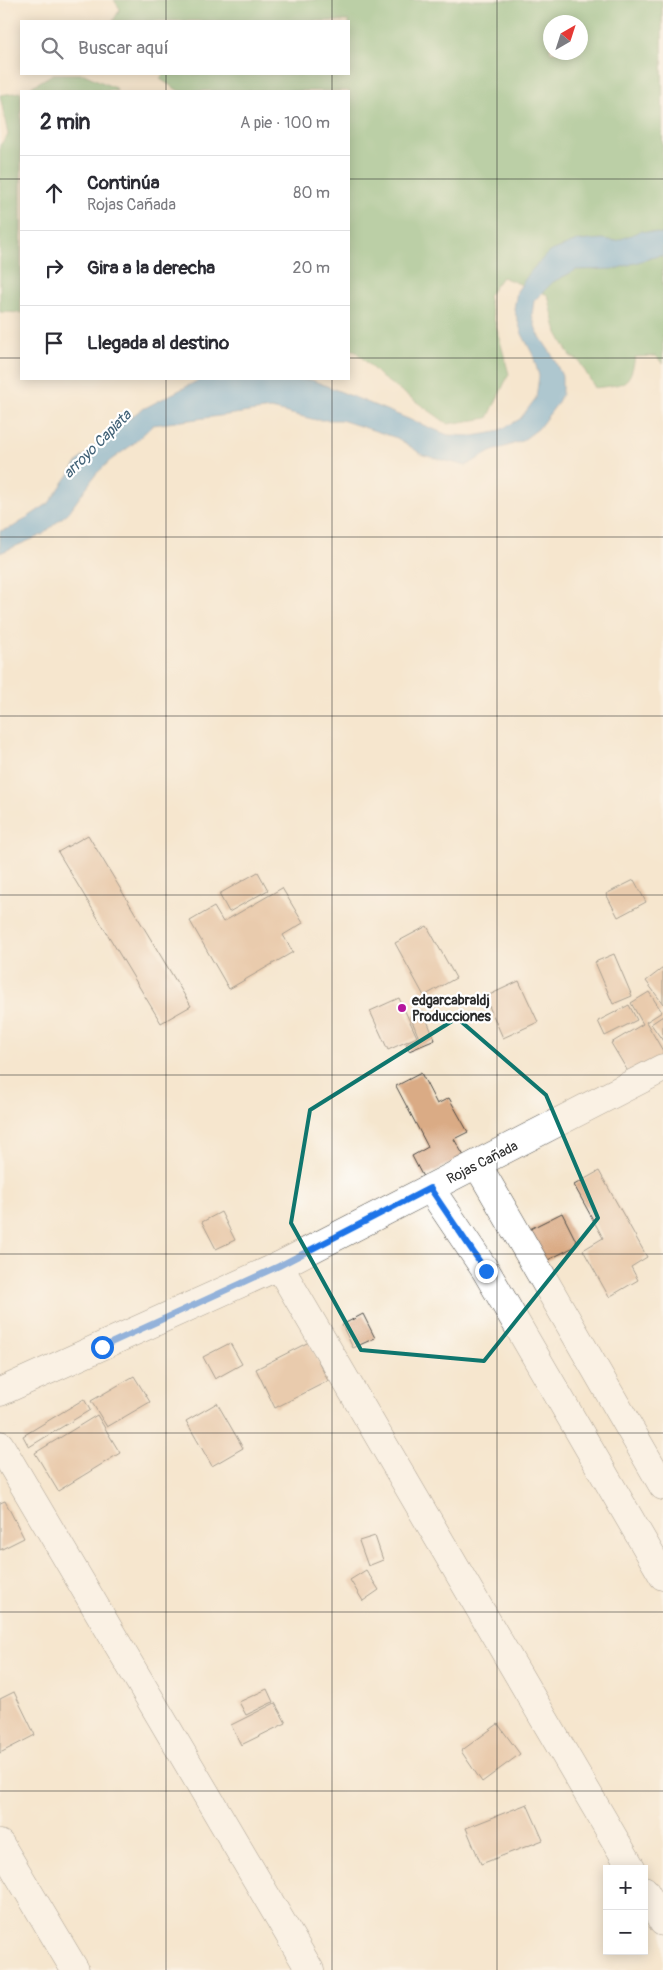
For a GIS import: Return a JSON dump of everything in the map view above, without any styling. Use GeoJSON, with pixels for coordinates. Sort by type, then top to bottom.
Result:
{"type":"FeatureCollection","features":[{"type":"Feature","properties":{"kind":"street","name":"Rojas Cañada"},"geometry":{"type":"LineString","coordinates":[[0,1392],[279,1266],[663,1068]]}},
{"type":"Feature","properties":{"kind":"street"},"geometry":{"type":"LineString","coordinates":[[477,1164],[663,1486]]}},
{"type":"Feature","properties":{"kind":"street"},"geometry":{"type":"LineString","coordinates":[[430,1188],[486,1271],[663,1576]]}},
{"type":"Feature","properties":{"kind":"street"},"geometry":{"type":"LineString","coordinates":[[279,1266],[630,1865]]}},
{"type":"Feature","properties":{"kind":"street"},"geometry":{"type":"LineString","coordinates":[[0,1445],[310,1970]]}},
{"type":"Feature","properties":{"kind":"street"},"geometry":{"type":"LineString","coordinates":[[0,1844],[75,1970]]}},
{"type":"Feature","properties":{"kind":"street"},"geometry":{"type":"LineString","coordinates":[[648,1897],[663,1922]]}},
{"type":"Feature","properties":{"kind":"highlighted area"},"geometry":{"type":"Polygon","coordinates":[[[457,1018],[546,1095],[598,1218],[484,1361],[361,1350],[291,1223],[310,1110],[457,1018]]]}},
{"type":"Feature","properties":{"kind":"green space"},"geometry":{"type":"Polygon","coordinates":[[[114,0],[662,0],[663,364],[656,356],[635,357],[628,379],[612,386],[595,388],[579,361],[570,356],[557,333],[548,295],[502,277],[488,296],[509,374],[488,418],[448,424],[381,377],[356,352],[350,349],[350,90],[177,90],[160,79],[162,75],[350,75],[350,20],[114,20],[120,9],[114,0]]]}},
{"type":"Feature","properties":{"kind":"green space"},"geometry":{"type":"Polygon","coordinates":[[[51,75],[86,75],[117,89],[117,90],[26,90],[51,75]]]}},
{"type":"Feature","properties":{"kind":"green space"},"geometry":{"type":"Polygon","coordinates":[[[20,92],[20,313],[0,312],[0,145],[8,135],[0,95],[20,92]]]}},
{"type":"Feature","properties":{"kind":"water"},"geometry":{"type":"Polygon","coordinates":[[[641,231],[663,234],[663,256],[615,269],[576,270],[553,282],[534,301],[532,315],[537,332],[552,355],[562,376],[562,394],[557,404],[538,429],[522,441],[490,452],[466,466],[423,455],[397,438],[341,420],[316,420],[271,409],[153,425],[96,474],[69,512],[42,535],[0,553],[0,531],[13,527],[49,503],[79,460],[139,411],[199,380],[312,380],[448,435],[473,436],[496,432],[520,419],[536,398],[539,376],[533,355],[522,334],[514,309],[517,291],[531,271],[549,252],[577,241],[602,239],[616,241],[641,231]]]}},
{"type":"Feature","properties":{"kind":"building"},"geometry":{"type":"Polygon","coordinates":[[[88,835],[191,1006],[161,1023],[58,852],[88,835]]]}},
{"type":"Feature","properties":{"kind":"building"},"geometry":{"type":"Polygon","coordinates":[[[258,872],[268,890],[229,912],[219,894],[258,872]]]}},
{"type":"Feature","properties":{"kind":"building"},"geometry":{"type":"Polygon","coordinates":[[[634,880],[646,902],[618,917],[606,894],[634,880]]]}},
{"type":"Feature","properties":{"kind":"building"},"geometry":{"type":"Polygon","coordinates":[[[282,888],[303,923],[283,935],[293,952],[229,989],[190,921],[214,907],[223,922],[282,888]]]}},
{"type":"Feature","properties":{"kind":"building"},"geometry":{"type":"Polygon","coordinates":[[[427,926],[456,978],[424,996],[395,943],[427,926]]]}},
{"type":"Feature","properties":{"kind":"building"},"geometry":{"type":"Polygon","coordinates":[[[614,954],[632,996],[613,1004],[595,962],[614,954]]]}},
{"type":"Feature","properties":{"kind":"building"},"geometry":{"type":"Polygon","coordinates":[[[663,968],[663,1004],[646,981],[663,968]]]}},
{"type":"Feature","properties":{"kind":"building"},"geometry":{"type":"Polygon","coordinates":[[[519,981],[538,1022],[503,1038],[485,997],[519,981]]]}},
{"type":"Feature","properties":{"kind":"building"},"geometry":{"type":"Polygon","coordinates":[[[649,992],[662,1012],[646,1022],[663,1051],[663,1062],[633,1080],[611,1043],[643,1024],[631,1003],[649,992]]]}},
{"type":"Feature","properties":{"kind":"building"},"geometry":{"type":"Polygon","coordinates":[[[399,998],[417,1037],[388,1050],[370,1011],[399,998]]]}},
{"type":"Feature","properties":{"kind":"building"},"geometry":{"type":"Polygon","coordinates":[[[629,1005],[637,1020],[605,1036],[598,1021],[629,1005]]]}},
{"type":"Feature","properties":{"kind":"building"},"geometry":{"type":"Polygon","coordinates":[[[423,1011],[435,1040],[409,1051],[406,1044],[419,1038],[410,1016],[423,1011]]]}},
{"type":"Feature","properties":{"kind":"building"},"geometry":{"type":"Polygon","coordinates":[[[663,1016],[663,1041],[651,1024],[663,1016]]]}},
{"type":"Feature","properties":{"kind":"building"},"geometry":{"type":"Polygon","coordinates":[[[421,1073],[437,1104],[449,1098],[468,1132],[454,1139],[464,1156],[423,1177],[412,1156],[428,1147],[396,1086],[421,1073]]]}},
{"type":"Feature","properties":{"kind":"building"},"geometry":{"type":"Polygon","coordinates":[[[599,1171],[647,1257],[631,1267],[638,1280],[609,1297],[583,1250],[603,1238],[574,1185],[599,1171]]]}},
{"type":"Feature","properties":{"kind":"building"},"geometry":{"type":"Polygon","coordinates":[[[221,1212],[235,1240],[216,1249],[202,1222],[221,1212]]]}},
{"type":"Feature","properties":{"kind":"building"},"geometry":{"type":"Polygon","coordinates":[[[562,1213],[578,1245],[542,1263],[526,1231],[562,1213]]]}},
{"type":"Feature","properties":{"kind":"building"},"geometry":{"type":"Polygon","coordinates":[[[363,1314],[375,1338],[353,1348],[342,1325],[363,1314]]]}},
{"type":"Feature","properties":{"kind":"building"},"geometry":{"type":"Polygon","coordinates":[[[309,1342],[328,1381],[275,1408],[256,1369],[309,1342]]]}},
{"type":"Feature","properties":{"kind":"building"},"geometry":{"type":"Polygon","coordinates":[[[230,1343],[242,1364],[215,1379],[203,1357],[230,1343]]]}},
{"type":"Feature","properties":{"kind":"building"},"geometry":{"type":"Polygon","coordinates":[[[134,1376],[150,1402],[107,1427],[91,1401],[134,1376]]]}},
{"type":"Feature","properties":{"kind":"building"},"geometry":{"type":"Polygon","coordinates":[[[84,1399],[90,1410],[29,1447],[23,1436],[84,1399]]]}},
{"type":"Feature","properties":{"kind":"building"},"geometry":{"type":"Polygon","coordinates":[[[217,1403],[243,1448],[212,1466],[186,1421],[217,1403]]]}},
{"type":"Feature","properties":{"kind":"building"},"geometry":{"type":"Polygon","coordinates":[[[97,1415],[120,1453],[58,1491],[35,1453],[97,1415]]]}},
{"type":"Feature","properties":{"kind":"building"},"geometry":{"type":"Polygon","coordinates":[[[5,1501],[24,1538],[0,1550],[0,1503],[5,1501]]]}},
{"type":"Feature","properties":{"kind":"building"},"geometry":{"type":"Polygon","coordinates":[[[375,1536],[383,1560],[368,1566],[359,1541],[375,1536]]]}},
{"type":"Feature","properties":{"kind":"building"},"geometry":{"type":"Polygon","coordinates":[[[366,1570],[379,1590],[363,1601],[350,1580],[366,1570]]]}},
{"type":"Feature","properties":{"kind":"building"},"geometry":{"type":"Polygon","coordinates":[[[267,1689],[273,1702],[246,1715],[239,1702],[267,1689]]]}},
{"type":"Feature","properties":{"kind":"building"},"geometry":{"type":"Polygon","coordinates":[[[14,1692],[35,1735],[0,1753],[0,1699],[14,1692]]]}},
{"type":"Feature","properties":{"kind":"building"},"geometry":{"type":"Polygon","coordinates":[[[275,1703],[286,1723],[241,1745],[231,1725],[275,1703]]]}},
{"type":"Feature","properties":{"kind":"building"},"geometry":{"type":"Polygon","coordinates":[[[498,1724],[520,1754],[482,1782],[461,1751],[498,1724]]]}},
{"type":"Feature","properties":{"kind":"building"},"geometry":{"type":"Polygon","coordinates":[[[527,1804],[543,1840],[481,1864],[466,1828],[527,1804]]]}},
{"type":"Feature","properties":{"kind":"place","name":"edgarcabraldj Producciones"},"geometry":{"type":"Point","coordinates":[402,1008]}},
{"type":"Feature","properties":{"kind":"route"},"geometry":{"type":"LineString","coordinates":[[102,1347],[279,1266],[430,1188],[486,1271]]}},
{"type":"Feature","properties":{"kind":"water label","name":"arroyo Capiata"},"geometry":{"type":"Point","coordinates":[97,444]}}]}
